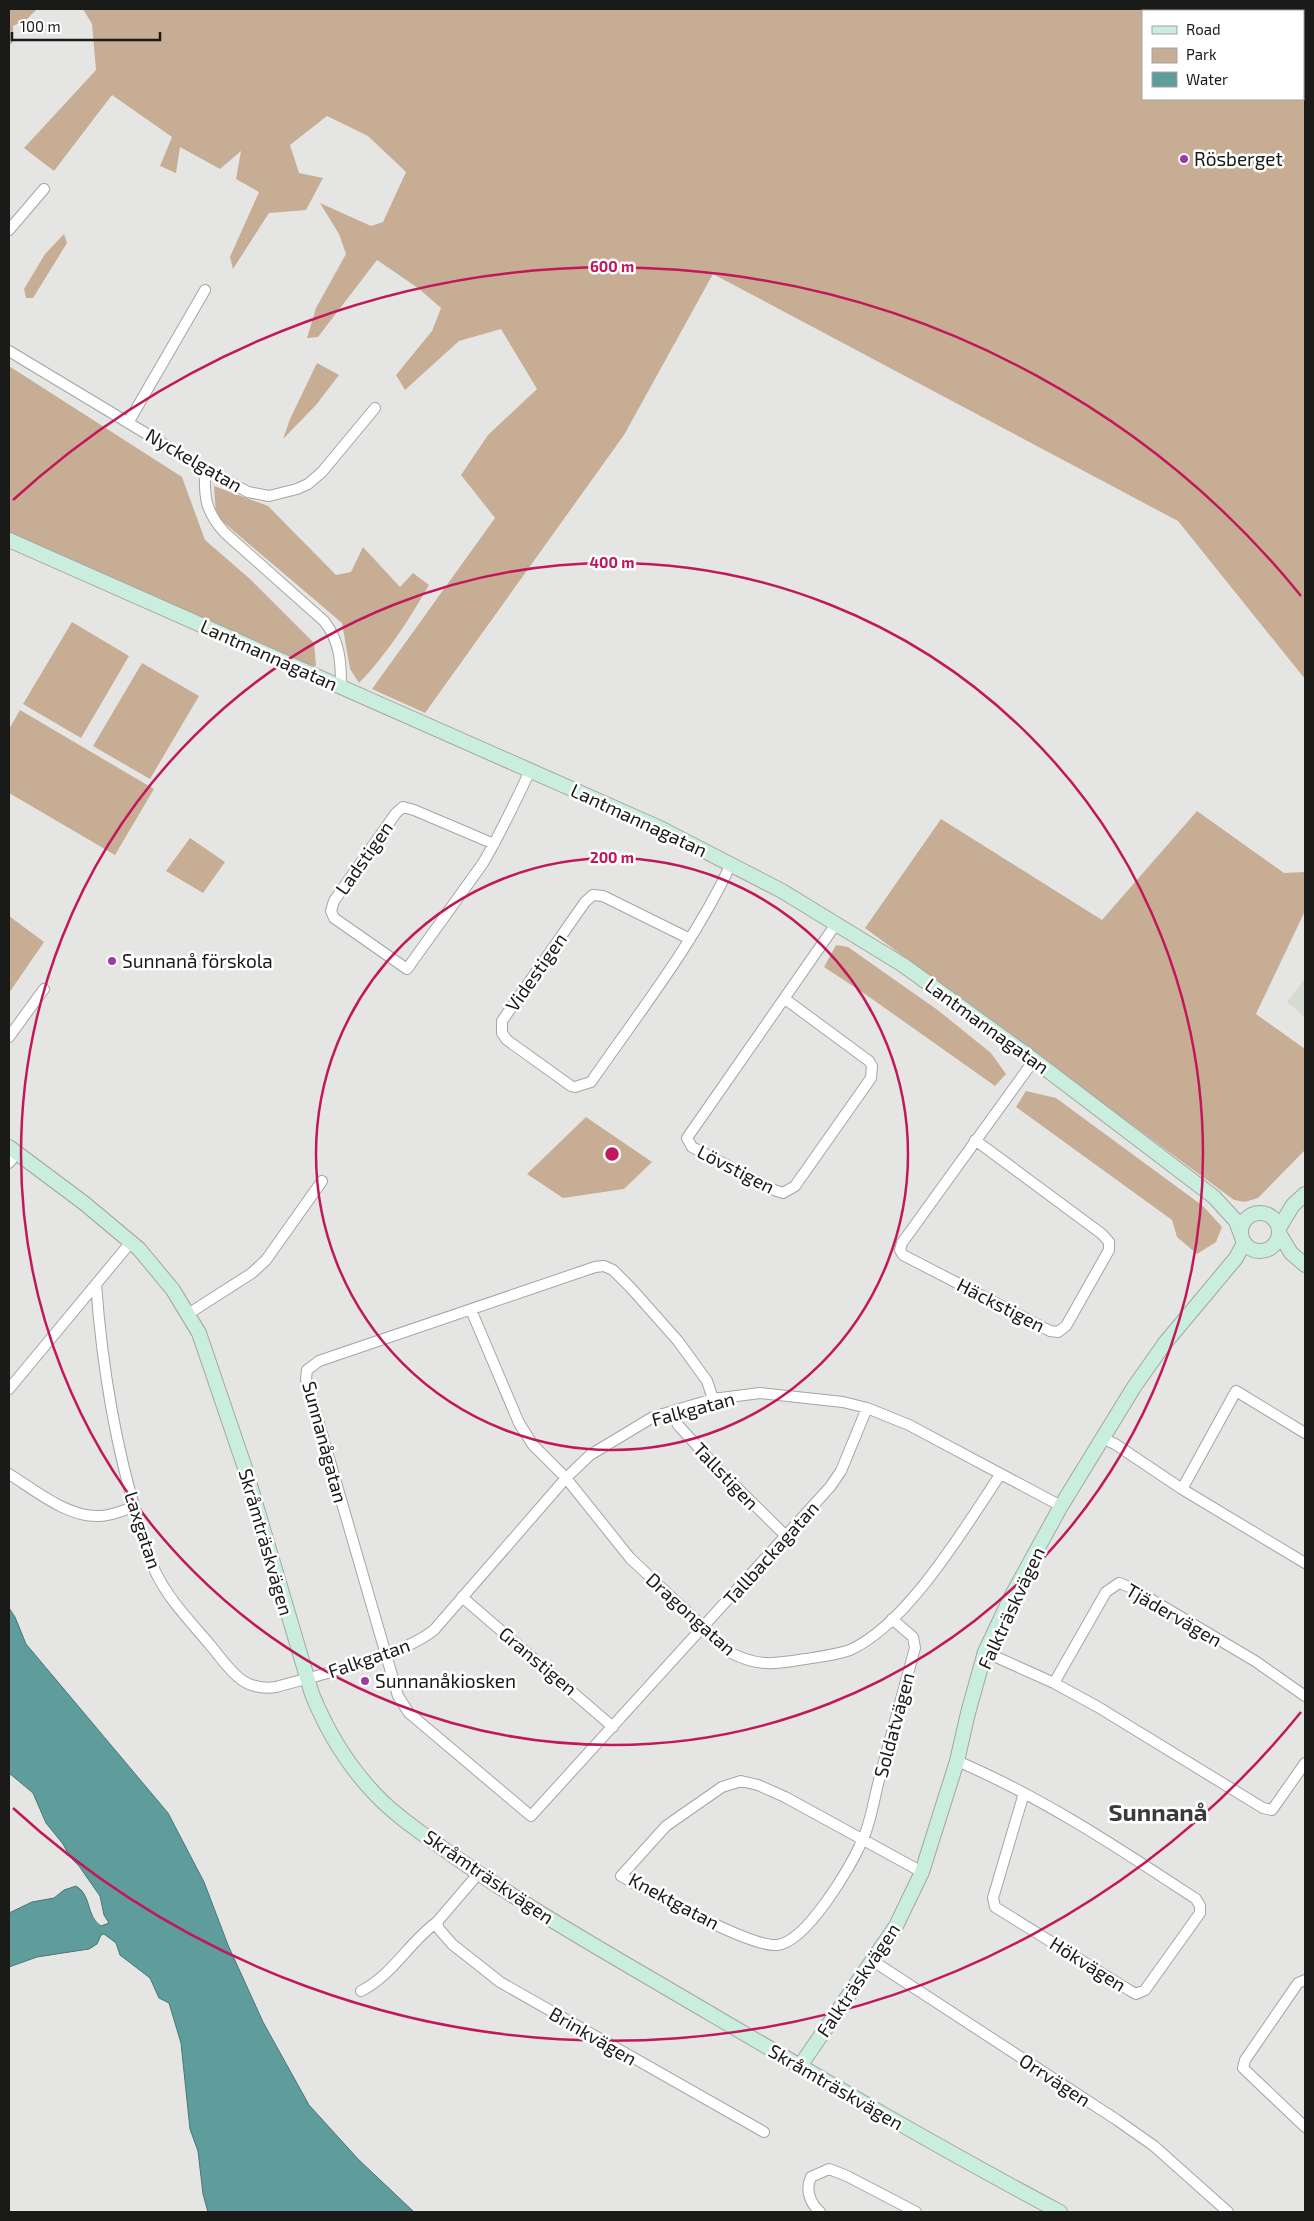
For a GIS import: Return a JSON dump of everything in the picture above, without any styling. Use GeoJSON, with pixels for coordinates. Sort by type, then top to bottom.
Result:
{"type":"FeatureCollection","features":[{"type":"Feature","properties":{"kind":"street"},"geometry":{"type":"LineString","coordinates":[[9,230],[44,189]]}},
{"type":"Feature","properties":{"kind":"street","name":"Nyckelgatan"},"geometry":{"type":"LineString","coordinates":[[128,423],[205,290]]}},
{"type":"Feature","properties":{"kind":"street","name":"Nyckelgatan"},"geometry":{"type":"LineString","coordinates":[[9,351],[205,469],[248,492],[269,496],[297,489],[308,484],[322,472],[374,408]]}},
{"type":"Feature","properties":{"kind":"street"},"geometry":{"type":"LineString","coordinates":[[205,469],[204,498],[212,520],[224,533],[324,621],[334,633],[341,661],[341,686]]}},
{"type":"Feature","properties":{"kind":"street","name":"Lantmannagatan"},"geometry":{"type":"LineString","coordinates":[[9,540],[660,828],[731,864],[903,965],[1034,1060],[1214,1197],[1236,1222],[1250,1244]]}},
{"type":"Feature","properties":{"kind":"street","name":"Ladstigen"},"geometry":{"type":"LineString","coordinates":[[494,844],[403,807],[396,813],[334,901],[330,912],[334,918],[408,969],[494,844],[530,771]]}},
{"type":"Feature","properties":{"kind":"street","name":"Videstigen"},"geometry":{"type":"LineString","coordinates":[[690,939],[603,896],[593,895],[585,902],[502,1021],[502,1033],[507,1040],[575,1088],[591,1082],[690,939],[714,899],[731,864]]}},
{"type":"Feature","properties":{"kind":"street","name":"Lövstigen"},"geometry":{"type":"LineString","coordinates":[[785,999],[869,1061],[873,1072],[872,1078],[795,1186],[783,1193],[692,1147],[687,1138],[689,1131],[785,999],[836,924]]}},
{"type":"Feature","properties":{"kind":"street"},"geometry":{"type":"LineString","coordinates":[[9,1037],[44,989]]}},
{"type":"Feature","properties":{"kind":"street","name":"Häckstigen"},"geometry":{"type":"LineString","coordinates":[[975,1140],[1102,1234],[1109,1242],[1109,1250],[1066,1326],[1058,1332],[1050,1331],[920,1264],[903,1255],[900,1250],[902,1243],[975,1140],[1034,1060]]}},
{"type":"Feature","properties":{"kind":"street","name":"Skråmträskvägen"},"geometry":{"type":"LineString","coordinates":[[11,1154],[140,1249],[173,1290],[199,1333],[226,1411],[306,1678],[321,1716],[351,1766],[378,1796],[414,1827],[478,1874],[601,1950],[981,2170],[1060,2212]]}},
{"type":"Feature","properties":{"kind":"street"},"geometry":{"type":"LineString","coordinates":[[188,1314],[252,1273],[266,1260],[322,1180]]}},
{"type":"Feature","properties":{"kind":"street"},"geometry":{"type":"LineString","coordinates":[[1250,1244],[1275,1244],[1279,1231],[1293,1205],[1305,1194]]}},
{"type":"Feature","properties":{"kind":"street","name":"Lantmannagatan"},"geometry":{"type":"LineString","coordinates":[[1214,1197],[1238,1208],[1263,1214]]}},
{"type":"Feature","properties":{"kind":"street"},"geometry":{"type":"LineString","coordinates":[[1250,1244],[1244,1221],[1293,1205]]}},
{"type":"Feature","properties":{"kind":"street"},"geometry":{"type":"LineString","coordinates":[[1263,1214],[1279,1231],[1283,1243],[1303,1263]]}},
{"type":"Feature","properties":{"kind":"street"},"geometry":{"type":"LineString","coordinates":[[9,1389],[131,1242]]}},
{"type":"Feature","properties":{"kind":"street"},"geometry":{"type":"LineString","coordinates":[[1250,1244],[1284,1253],[1303,1263]]}},
{"type":"Feature","properties":{"kind":"street","name":"Falkträskvägen"},"geometry":{"type":"LineString","coordinates":[[800,2066],[896,1926],[922,1872],[958,1761],[968,1713],[986,1652],[1011,1597],[1102,1438],[1165,1343],[1236,1258],[1250,1244]]}},
{"type":"Feature","properties":{"kind":"street","name":"Sunnanågatan"},"geometry":{"type":"LineString","coordinates":[[531,1816],[409,1713],[398,1696],[384,1655],[306,1379],[307,1370],[319,1361],[595,1266],[604,1266],[613,1270],[631,1288],[678,1341],[707,1381],[713,1399]]}},
{"type":"Feature","properties":{"kind":"street","name":"Laxgatan"},"geometry":{"type":"LineString","coordinates":[[96,1284],[102,1350],[115,1434],[134,1507],[155,1572],[167,1593],[233,1672],[251,1686],[262,1689],[306,1678]]}},
{"type":"Feature","properties":{"kind":"street","name":"Dragongatan"},"geometry":{"type":"LineString","coordinates":[[471,1310],[519,1423],[534,1444],[566,1478],[630,1558],[731,1653],[759,1664],[776,1664],[848,1651],[871,1638],[892,1619],[942,1563],[1000,1475]]}},
{"type":"Feature","properties":{"kind":"street"},"geometry":{"type":"LineString","coordinates":[[1182,1490],[1236,1391],[1305,1433]]}},
{"type":"Feature","properties":{"kind":"street","name":"Falkgatan"},"geometry":{"type":"LineString","coordinates":[[306,1678],[384,1655],[424,1638],[566,1478],[590,1454],[653,1417],[713,1399],[760,1393],[843,1402],[867,1408],[910,1425],[1000,1475],[1062,1506]]}},
{"type":"Feature","properties":{"kind":"street","name":"Tallbackagatan"},"geometry":{"type":"LineString","coordinates":[[531,1816],[787,1537],[830,1487],[841,1470],[867,1408]]}},
{"type":"Feature","properties":{"kind":"street","name":"Tallstigen"},"geometry":{"type":"LineString","coordinates":[[673,1411],[678,1425],[718,1469],[787,1537]]}},
{"type":"Feature","properties":{"kind":"street"},"geometry":{"type":"LineString","coordinates":[[1102,1438],[1116,1444],[1182,1490],[1305,1563]]}},
{"type":"Feature","properties":{"kind":"street"},"geometry":{"type":"LineString","coordinates":[[9,1474],[58,1504],[82,1515],[102,1516],[134,1507]]}},
{"type":"Feature","properties":{"kind":"street","name":"Tjädervägen"},"geometry":{"type":"LineString","coordinates":[[1054,1683],[1106,1592],[1119,1583],[1132,1588],[1255,1661],[1305,1696]]}},
{"type":"Feature","properties":{"kind":"street","name":"Granstigen"},"geometry":{"type":"LineString","coordinates":[[462,1597],[613,1727]]}},
{"type":"Feature","properties":{"kind":"street","name":"Soldatvägen"},"geometry":{"type":"LineString","coordinates":[[863,1839],[915,1648],[913,1637],[892,1619]]}},
{"type":"Feature","properties":{"kind":"street"},"geometry":{"type":"LineString","coordinates":[[986,1652],[1054,1683],[1166,1747],[1263,1808],[1272,1810],[1305,1763]]}},
{"type":"Feature","properties":{"kind":"street","name":"Hökvägen"},"geometry":{"type":"LineString","coordinates":[[958,1761],[1024,1793],[1122,1850],[1196,1899],[1200,1906],[1200,1914],[1145,1990],[1136,1994],[995,1906],[993,1898],[1024,1793]]}},
{"type":"Feature","properties":{"kind":"street","name":"Knektgatan"},"geometry":{"type":"LineString","coordinates":[[863,1839],[842,1876],[799,1935],[787,1944],[774,1946],[757,1941],[702,1918],[621,1876],[666,1826],[722,1787],[741,1781],[758,1784],[785,1797],[863,1839],[922,1872]]}},
{"type":"Feature","properties":{"kind":"street"},"geometry":{"type":"LineString","coordinates":[[361,1991],[376,1983],[424,1932],[437,1922],[478,1874]]}},
{"type":"Feature","properties":{"kind":"street","name":"Brinkvägen"},"geometry":{"type":"LineString","coordinates":[[437,1922],[439,1929],[452,1944],[500,1982],[764,2132]]}},
{"type":"Feature","properties":{"kind":"street","name":"Orrvägen"},"geometry":{"type":"LineString","coordinates":[[873,1961],[1154,2146],[1228,2212]]}},
{"type":"Feature","properties":{"kind":"street"},"geometry":{"type":"LineString","coordinates":[[1305,1980],[1298,1983],[1245,2060],[1243,2068],[1305,2126]]}},
{"type":"Feature","properties":{"kind":"street"},"geometry":{"type":"LineString","coordinates":[[820,2212],[809,2196],[808,2183],[811,2177],[830,2169],[916,2212]]}},
{"type":"Feature","properties":{"kind":"shaded area"},"geometry":{"type":"Polygon","coordinates":[[[1305,978],[1305,1017],[1287,1002],[1305,978]]]}},
{"type":"Feature","properties":{"kind":"green space"},"geometry":{"type":"Polygon","coordinates":[[[9,9],[37,9],[26,20],[13,26],[13,42],[9,46],[9,9]]]}},
{"type":"Feature","properties":{"kind":"green space"},"geometry":{"type":"Polygon","coordinates":[[[83,9],[1305,9],[1305,679],[1178,521],[713,274],[624,435],[425,713],[372,689],[495,518],[461,475],[488,435],[537,389],[501,329],[459,341],[405,390],[396,375],[432,331],[441,308],[418,288],[377,260],[318,337],[307,338],[316,308],[346,254],[339,234],[320,203],[371,226],[383,222],[406,172],[368,136],[327,116],[290,145],[299,173],[323,178],[306,210],[269,213],[233,269],[230,257],[259,192],[236,179],[241,151],[220,169],[180,147],[176,173],[160,166],[172,137],[112,95],[54,171],[24,148],[96,70],[92,24],[83,9]]]}},
{"type":"Feature","properties":{"kind":"green space"},"geometry":{"type":"Polygon","coordinates":[[[64,234],[67,243],[33,298],[26,298],[24,289],[45,254],[64,234]]]}},
{"type":"Feature","properties":{"kind":"green space"},"geometry":{"type":"Polygon","coordinates":[[[317,363],[339,375],[316,405],[283,439],[290,419],[317,363]]]}},
{"type":"Feature","properties":{"kind":"green space"},"geometry":{"type":"Polygon","coordinates":[[[9,366],[182,477],[205,540],[250,579],[314,643],[316,666],[303,665],[9,534],[9,366]]]}},
{"type":"Feature","properties":{"kind":"green space"},"geometry":{"type":"Polygon","coordinates":[[[214,486],[268,506],[336,575],[351,572],[363,547],[400,587],[413,573],[429,585],[397,636],[359,683],[350,669],[342,623],[216,516],[214,486]]]}},
{"type":"Feature","properties":{"kind":"green space"},"geometry":{"type":"Polygon","coordinates":[[[72,622],[129,656],[81,738],[23,704],[72,622]]]}},
{"type":"Feature","properties":{"kind":"green space"},"geometry":{"type":"Polygon","coordinates":[[[142,663],[199,696],[150,779],[93,746],[142,663]]]}},
{"type":"Feature","properties":{"kind":"green space"},"geometry":{"type":"Polygon","coordinates":[[[20,710],[154,789],[115,855],[9,793],[9,729],[20,710]]]}},
{"type":"Feature","properties":{"kind":"green space"},"geometry":{"type":"Polygon","coordinates":[[[1197,811],[1284,873],[1305,872],[1305,911],[1256,1014],[1305,1049],[1305,1150],[1258,1198],[1245,1202],[1234,1200],[865,928],[941,819],[1102,920],[1197,811]]]}},
{"type":"Feature","properties":{"kind":"green space"},"geometry":{"type":"Polygon","coordinates":[[[190,838],[225,862],[203,893],[166,871],[190,838]]]}},
{"type":"Feature","properties":{"kind":"green space"},"geometry":{"type":"Polygon","coordinates":[[[9,916],[44,942],[9,993],[9,916]]]}},
{"type":"Feature","properties":{"kind":"green space"},"geometry":{"type":"Polygon","coordinates":[[[836,945],[848,947],[939,1011],[991,1053],[1006,1074],[995,1086],[824,967],[836,945]]]}},
{"type":"Feature","properties":{"kind":"green space"},"geometry":{"type":"Polygon","coordinates":[[[1026,1091],[1056,1098],[1203,1206],[1222,1227],[1216,1242],[1197,1254],[1177,1237],[1172,1220],[1016,1107],[1026,1091]]]}},
{"type":"Feature","properties":{"kind":"green space"},"geometry":{"type":"Polygon","coordinates":[[[586,1117],[652,1162],[624,1189],[563,1198],[527,1174],[586,1117]]]}},
{"type":"Feature","properties":{"kind":"water"},"geometry":{"type":"Polygon","coordinates":[[[9,1608],[15,1617],[26,1644],[168,1813],[204,1882],[228,1945],[263,2022],[309,2105],[358,2159],[414,2212],[208,2212],[203,2194],[198,2151],[190,2129],[181,2043],[169,2003],[159,1998],[150,1978],[120,1955],[116,1943],[104,1934],[101,1935],[97,1944],[89,1949],[37,1957],[9,1967],[9,1913],[32,1902],[54,1898],[64,1890],[76,1886],[85,1895],[96,1922],[101,1926],[109,1923],[104,1915],[100,1896],[46,1823],[33,1793],[9,1773],[9,1608]]]}},
{"type":"Feature","properties":{"kind":"place","name":"Rösberget"},"geometry":{"type":"Point","coordinates":[1184,159]}},
{"type":"Feature","properties":{"kind":"place","name":"Sunnanå förskola"},"geometry":{"type":"Point","coordinates":[112,961]}},
{"type":"Feature","properties":{"kind":"place","name":"Sunnanåkiosken"},"geometry":{"type":"Point","coordinates":[365,1681]}},
{"type":"Feature","properties":{"kind":"district","name":"Sunnanå"},"geometry":{"type":"Point","coordinates":[1158,1813]}}]}
